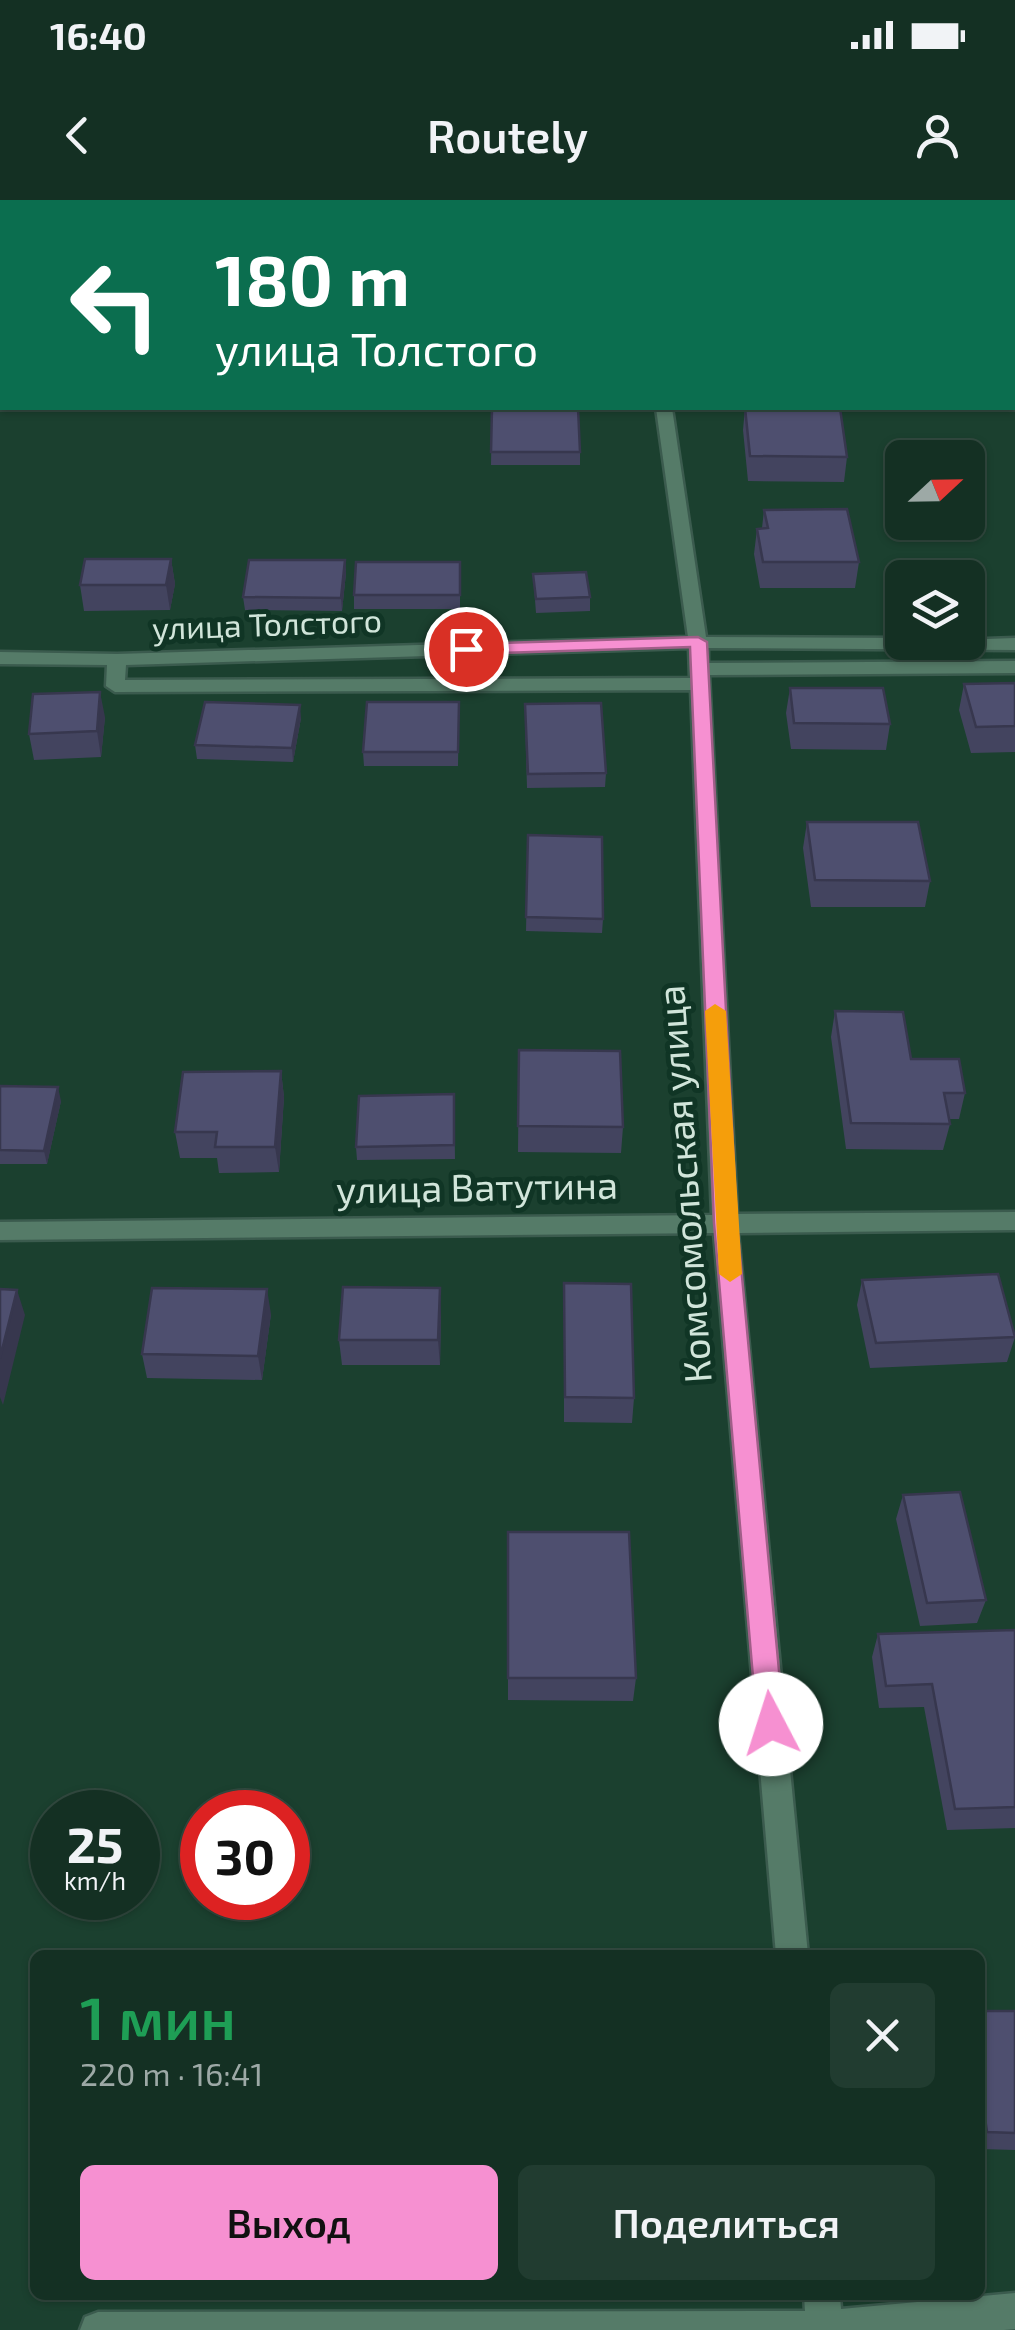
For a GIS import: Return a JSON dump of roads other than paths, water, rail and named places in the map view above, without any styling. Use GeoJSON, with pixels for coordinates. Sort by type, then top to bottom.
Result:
{"type":"FeatureCollection","features":[{"type":"Feature","properties":{"kind":"street","name":"Комсомольская улица"},"geometry":{"type":"LineString","coordinates":[[664,410],[698,642],[726,1223],[792,1950]]}},
{"type":"Feature","properties":{"kind":"street","name":"улица Толстого"},"geometry":{"type":"LineString","coordinates":[[0,658],[118,660],[698,642],[1015,644]]}},
{"type":"Feature","properties":{"kind":"street"},"geometry":{"type":"LineString","coordinates":[[118,660],[115,686],[1015,668]]}},
{"type":"Feature","properties":{"kind":"street","name":"улица Ватутина"},"geometry":{"type":"LineString","coordinates":[[0,1231],[1015,1221]]}},
{"type":"Feature","properties":{"kind":"street"},"geometry":{"type":"LineString","coordinates":[[822,2300],[825,2330]]}},
{"type":"Feature","properties":{"kind":"street"},"geometry":{"type":"LineString","coordinates":[[98,2330],[825,2330],[1015,2311]]}}]}
